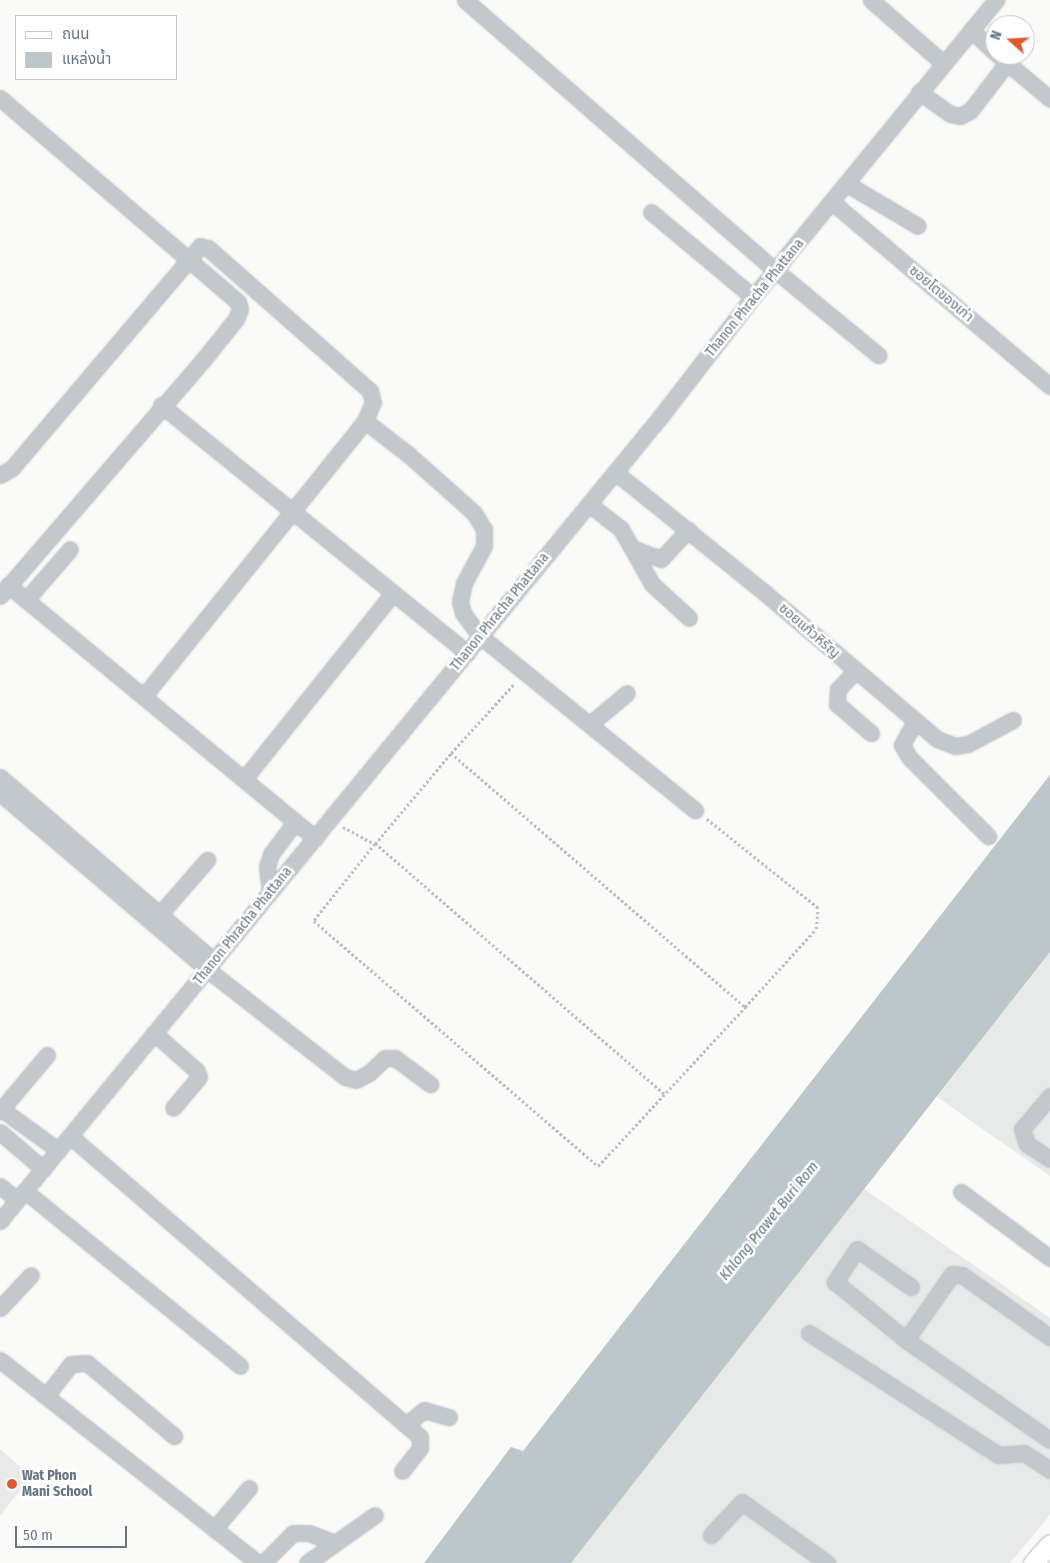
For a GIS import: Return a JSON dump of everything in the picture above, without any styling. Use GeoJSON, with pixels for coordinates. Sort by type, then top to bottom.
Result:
{"type":"FeatureCollection","features":[{"type":"Feature","properties":{"kind":"main road"},"geometry":{"type":"LineString","coordinates":[[1033,1563],[1050,1544]]}},
{"type":"Feature","properties":{"kind":"street"},"geometry":{"type":"LineString","coordinates":[[465,0],[775,270],[878,355]]}},
{"type":"Feature","properties":{"kind":"street"},"geometry":{"type":"LineString","coordinates":[[871,0],[943,63]]}},
{"type":"Feature","properties":{"kind":"street","name":"Thanon Phracha Phattana"},"geometry":{"type":"LineString","coordinates":[[0,1221],[589,504],[753,297],[996,0]]}},
{"type":"Feature","properties":{"kind":"street"},"geometry":{"type":"LineString","coordinates":[[971,30],[985,43]]}},
{"type":"Feature","properties":{"kind":"street"},"geometry":{"type":"LineString","coordinates":[[919,92],[951,114],[960,116],[970,110],[999,65]]}},
{"type":"Feature","properties":{"kind":"street"},"geometry":{"type":"LineString","coordinates":[[1010,65],[1050,99]]}},
{"type":"Feature","properties":{"kind":"street"},"geometry":{"type":"LineString","coordinates":[[0,98],[238,302],[240,312],[4,591],[26,600],[315,838]]}},
{"type":"Feature","properties":{"kind":"street"},"geometry":{"type":"LineString","coordinates":[[847,184],[918,226]]}},
{"type":"Feature","properties":{"kind":"street","name":"ซอยโตของเก่า"},"geometry":{"type":"LineString","coordinates":[[832,202],[1050,386]]}},
{"type":"Feature","properties":{"kind":"street"},"geometry":{"type":"LineString","coordinates":[[651,212],[753,297]]}},
{"type":"Feature","properties":{"kind":"street"},"geometry":{"type":"LineString","coordinates":[[0,475],[12,468],[187,258],[200,246],[208,248],[370,391],[373,402],[365,421],[144,696]]}},
{"type":"Feature","properties":{"kind":"street"},"geometry":{"type":"LineString","coordinates":[[161,405],[467,653]]}},
{"type":"Feature","properties":{"kind":"street"},"geometry":{"type":"LineString","coordinates":[[365,421],[468,508],[484,529],[484,546],[464,583],[460,602],[463,613],[480,636],[527,672],[695,810]]}},
{"type":"Feature","properties":{"kind":"street","name":"ซอยแก้วหิรัญ"},"geometry":{"type":"LineString","coordinates":[[615,472],[688,530],[914,723],[937,740],[955,746],[978,741],[1013,720]]}},
{"type":"Feature","properties":{"kind":"street"},"geometry":{"type":"LineString","coordinates":[[589,504],[621,529],[652,584],[689,618]]}},
{"type":"Feature","properties":{"kind":"street"},"geometry":{"type":"LineString","coordinates":[[632,548],[661,559],[688,530]]}},
{"type":"Feature","properties":{"kind":"street"},"geometry":{"type":"LineString","coordinates":[[26,600],[70,549]]}},
{"type":"Feature","properties":{"kind":"street"},"geometry":{"type":"LineString","coordinates":[[244,779],[393,593]]}},
{"type":"Feature","properties":{"kind":"street"},"geometry":{"type":"LineString","coordinates":[[855,671],[838,689],[837,704],[871,733]]}},
{"type":"Feature","properties":{"kind":"street"},"geometry":{"type":"LineString","coordinates":[[590,724],[627,693]]}},
{"type":"Feature","properties":{"kind":"street"},"geometry":{"type":"LineString","coordinates":[[914,723],[902,745],[910,757],[988,836]]}},
{"type":"Feature","properties":{"kind":"street"},"geometry":{"type":"LineString","coordinates":[[0,777],[160,914],[211,965]]}},
{"type":"Feature","properties":{"kind":"street"},"geometry":{"type":"LineString","coordinates":[[0,793],[345,1077],[356,1080],[369,1073],[385,1058],[395,1058],[430,1084]]}},
{"type":"Feature","properties":{"kind":"street"},"geometry":{"type":"LineString","coordinates":[[270,892],[267,867],[271,854],[295,822]]}},
{"type":"Feature","properties":{"kind":"street"},"geometry":{"type":"LineString","coordinates":[[160,914],[207,860]]}},
{"type":"Feature","properties":{"kind":"street"},"geometry":{"type":"LineString","coordinates":[[154,1033],[197,1071],[199,1076],[173,1108]]}},
{"type":"Feature","properties":{"kind":"street"},"geometry":{"type":"LineString","coordinates":[[47,1055],[0,1109],[58,1150]]}},
{"type":"Feature","properties":{"kind":"street"},"geometry":{"type":"LineString","coordinates":[[1050,1096],[1022,1129],[1027,1144],[1050,1159]]}},
{"type":"Feature","properties":{"kind":"street"},"geometry":{"type":"LineString","coordinates":[[0,1132],[43,1169]]}},
{"type":"Feature","properties":{"kind":"street"},"geometry":{"type":"LineString","coordinates":[[70,1136],[406,1426],[422,1442],[402,1471]]}},
{"type":"Feature","properties":{"kind":"street"},"geometry":{"type":"LineString","coordinates":[[0,1186],[21,1196],[240,1366]]}},
{"type":"Feature","properties":{"kind":"street"},"geometry":{"type":"LineString","coordinates":[[961,1192],[1050,1258]]}},
{"type":"Feature","properties":{"kind":"street"},"geometry":{"type":"LineString","coordinates":[[911,1287],[857,1249],[835,1282],[906,1340],[1048,1434]]}},
{"type":"Feature","properties":{"kind":"street"},"geometry":{"type":"LineString","coordinates":[[906,1340],[952,1274],[962,1275],[1050,1337]]}},
{"type":"Feature","properties":{"kind":"street"},"geometry":{"type":"LineString","coordinates":[[0,1308],[31,1276]]}},
{"type":"Feature","properties":{"kind":"street"},"geometry":{"type":"LineString","coordinates":[[810,1333],[998,1455],[1024,1453],[1050,1470]]}},
{"type":"Feature","properties":{"kind":"street"},"geometry":{"type":"LineString","coordinates":[[0,1360],[258,1563]]}},
{"type":"Feature","properties":{"kind":"street"},"geometry":{"type":"LineString","coordinates":[[46,1396],[72,1364],[87,1363],[174,1436]]}},
{"type":"Feature","properties":{"kind":"street"},"geometry":{"type":"LineString","coordinates":[[406,1426],[424,1410],[449,1417]]}},
{"type":"Feature","properties":{"kind":"street"},"geometry":{"type":"LineString","coordinates":[[214,1529],[249,1488]]}},
{"type":"Feature","properties":{"kind":"street"},"geometry":{"type":"LineString","coordinates":[[711,1535],[742,1502],[827,1563]]}},
{"type":"Feature","properties":{"kind":"street"},"geometry":{"type":"LineString","coordinates":[[307,1563],[375,1514]]}},
{"type":"Feature","properties":{"kind":"street"},"geometry":{"type":"LineString","coordinates":[[263,1563],[293,1533],[309,1533],[335,1543]]}},
{"type":"Feature","properties":{"kind":"path"},"geometry":{"type":"LineString","coordinates":[[527,672],[451,753],[314,920],[598,1166],[816,929],[818,908],[695,810]]}},
{"type":"Feature","properties":{"kind":"path"},"geometry":{"type":"LineString","coordinates":[[451,753],[745,1007]]}},
{"type":"Feature","properties":{"kind":"path"},"geometry":{"type":"LineString","coordinates":[[330,820],[375,844],[664,1094]]}},
{"type":"Feature","properties":{"kind":"shaded area"},"geometry":{"type":"Polygon","coordinates":[[[1050,952],[1050,1176],[937,1097],[1050,952]]]}},
{"type":"Feature","properties":{"kind":"shaded area"},"geometry":{"type":"Polygon","coordinates":[[[864,1189],[1050,1318],[1050,1515],[1010,1563],[571,1563],[864,1189]]]}},
{"type":"Feature","properties":{"kind":"shaded area","name":"Wat Phon Mani School"},"geometry":{"type":"Polygon","coordinates":[[[0,1449],[31,1476],[0,1516],[0,1449]]]}},
{"type":"Feature","properties":{"kind":"water","name":"Khlong Prawet Buri Rom"},"geometry":{"type":"Polygon","coordinates":[[[1050,775],[1050,952],[571,1563],[424,1563],[511,1447],[523,1451],[1050,775]]]}},
{"type":"Feature","properties":{"kind":"place","name":"Wat Phon Mani School"},"geometry":{"type":"Point","coordinates":[12,1484]}}]}
